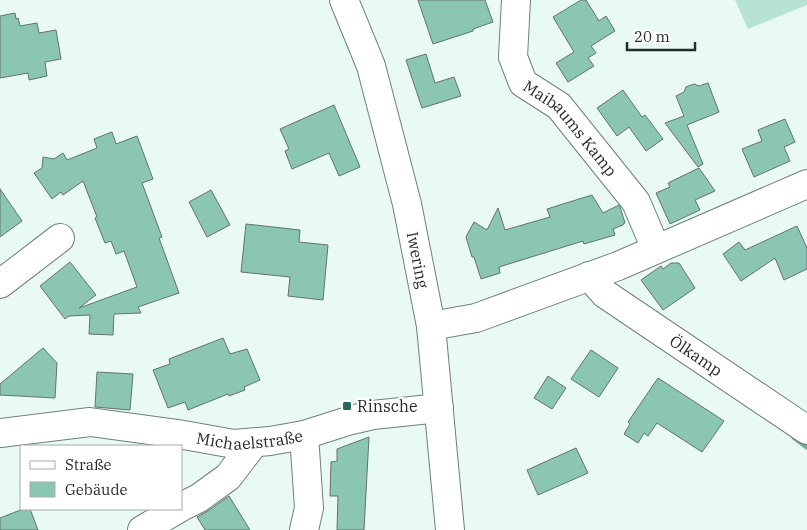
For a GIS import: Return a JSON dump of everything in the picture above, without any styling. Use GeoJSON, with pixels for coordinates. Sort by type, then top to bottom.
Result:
{"type":"FeatureCollection","features":[{"type":"Feature","properties":{"kind":"street","name":"Iwering"},"geometry":{"type":"LineString","coordinates":[[344,0],[371,66],[407,204],[431,326],[450,530]]}},
{"type":"Feature","properties":{"kind":"street","name":"Maibaums Kamp"},"geometry":{"type":"LineString","coordinates":[[516,0],[513,57],[523,84],[559,106],[636,202],[656,249]]}},
{"type":"Feature","properties":{"kind":"street"},"geometry":{"type":"LineString","coordinates":[[431,326],[476,318],[618,266],[807,184]]}},
{"type":"Feature","properties":{"kind":"street"},"geometry":{"type":"LineString","coordinates":[[0,284],[60,238]]}},
{"type":"Feature","properties":{"kind":"street","name":"Ölkamp"},"geometry":{"type":"LineString","coordinates":[[589,276],[605,294],[807,430]]}},
{"type":"Feature","properties":{"kind":"street","name":"Michaelstraße"},"geometry":{"type":"LineString","coordinates":[[0,434],[90,422],[234,444],[254,443],[304,435],[350,420],[373,415],[439,408]]}},
{"type":"Feature","properties":{"kind":"street"},"geometry":{"type":"LineString","coordinates":[[304,435],[309,508],[304,530]]}},
{"type":"Feature","properties":{"kind":"street"},"geometry":{"type":"LineString","coordinates":[[182,507],[228,477],[254,443]]}},
{"type":"Feature","properties":{"kind":"street"},"geometry":{"type":"LineString","coordinates":[[142,530],[177,510]]}},
{"type":"Feature","properties":{"kind":"green space"},"geometry":{"type":"Polygon","coordinates":[[[735,0],[807,0],[807,5],[748,29],[735,0]]]}},
{"type":"Feature","properties":{"kind":"building"},"geometry":{"type":"Polygon","coordinates":[[[418,0],[485,0],[493,22],[473,29],[473,31],[433,44],[418,0]]]}},
{"type":"Feature","properties":{"kind":"building"},"geometry":{"type":"Polygon","coordinates":[[[581,0],[586,0],[599,21],[606,16],[615,31],[591,46],[596,53],[588,58],[594,66],[568,82],[556,63],[574,52],[553,17],[581,0]]]}},
{"type":"Feature","properties":{"kind":"building"},"geometry":{"type":"Polygon","coordinates":[[[15,13],[20,26],[37,23],[39,33],[56,30],[61,59],[45,62],[47,76],[29,80],[28,73],[0,78],[0,16],[15,13]]]}},
{"type":"Feature","properties":{"kind":"building"},"geometry":{"type":"Polygon","coordinates":[[[426,54],[435,83],[454,77],[461,96],[422,108],[406,60],[426,54]]]}},
{"type":"Feature","properties":{"kind":"building"},"geometry":{"type":"Polygon","coordinates":[[[708,83],[719,112],[687,125],[703,164],[698,167],[665,123],[684,116],[676,96],[684,92],[686,87],[694,84],[699,86],[708,83]]]}},
{"type":"Feature","properties":{"kind":"building"},"geometry":{"type":"Polygon","coordinates":[[[623,90],[642,117],[645,115],[663,139],[646,151],[629,127],[617,136],[597,108],[623,90]]]}},
{"type":"Feature","properties":{"kind":"building"},"geometry":{"type":"Polygon","coordinates":[[[334,105],[360,167],[339,176],[329,153],[292,169],[285,151],[289,149],[280,129],[334,105]]]}},
{"type":"Feature","properties":{"kind":"building"},"geometry":{"type":"Polygon","coordinates":[[[785,119],[795,142],[784,147],[790,161],[754,177],[742,149],[762,141],[758,130],[785,119]]]}},
{"type":"Feature","properties":{"kind":"building"},"geometry":{"type":"Polygon","coordinates":[[[112,132],[116,144],[137,136],[153,179],[142,183],[162,237],[159,238],[179,293],[138,307],[141,313],[114,314],[113,335],[89,334],[90,315],[69,316],[65,319],[40,286],[70,262],[96,295],[79,308],[137,287],[124,251],[116,254],[111,241],[105,243],[83,181],[63,195],[61,192],[52,199],[34,173],[42,168],[43,157],[54,159],[63,153],[67,160],[97,148],[94,139],[112,132]]]}},
{"type":"Feature","properties":{"kind":"building"},"geometry":{"type":"Polygon","coordinates":[[[699,168],[715,191],[695,200],[700,210],[670,224],[656,193],[670,187],[668,183],[699,168]]]}},
{"type":"Feature","properties":{"kind":"building"},"geometry":{"type":"Polygon","coordinates":[[[0,189],[22,221],[0,237],[0,189]]]}},
{"type":"Feature","properties":{"kind":"building"},"geometry":{"type":"Polygon","coordinates":[[[211,190],[230,225],[207,237],[189,202],[211,190]]]}},
{"type":"Feature","properties":{"kind":"building"},"geometry":{"type":"Polygon","coordinates":[[[592,195],[603,213],[619,205],[625,223],[613,229],[615,235],[584,244],[583,241],[499,267],[500,273],[481,279],[466,237],[474,222],[487,230],[498,208],[505,230],[550,217],[547,209],[592,195]]]}},
{"type":"Feature","properties":{"kind":"building"},"geometry":{"type":"Polygon","coordinates":[[[246,224],[300,230],[299,242],[328,245],[323,300],[288,296],[290,277],[241,272],[246,224]]]}},
{"type":"Feature","properties":{"kind":"building"},"geometry":{"type":"Polygon","coordinates":[[[797,226],[807,248],[807,269],[784,280],[775,258],[741,281],[723,254],[739,242],[745,250],[797,226]]]}},
{"type":"Feature","properties":{"kind":"building"},"geometry":{"type":"Polygon","coordinates":[[[671,263],[679,263],[695,288],[663,310],[641,280],[661,266],[663,269],[671,263]]]}},
{"type":"Feature","properties":{"kind":"building"},"geometry":{"type":"Polygon","coordinates":[[[223,338],[230,354],[247,349],[260,380],[244,387],[245,390],[229,396],[228,394],[188,410],[185,402],[168,408],[153,370],[170,364],[169,359],[223,338]]]}},
{"type":"Feature","properties":{"kind":"building"},"geometry":{"type":"Polygon","coordinates":[[[43,348],[57,363],[55,398],[0,395],[0,384],[43,348]]]}},
{"type":"Feature","properties":{"kind":"building"},"geometry":{"type":"Polygon","coordinates":[[[591,350],[618,368],[599,397],[571,379],[591,350]]]}},
{"type":"Feature","properties":{"kind":"building"},"geometry":{"type":"Polygon","coordinates":[[[97,372],[133,374],[130,410],[95,407],[97,372]]]}},
{"type":"Feature","properties":{"kind":"building"},"geometry":{"type":"Polygon","coordinates":[[[548,376],[566,388],[552,409],[534,398],[548,376]]]}},
{"type":"Feature","properties":{"kind":"building"},"geometry":{"type":"Polygon","coordinates":[[[658,378],[724,421],[702,452],[657,423],[648,436],[644,433],[638,443],[624,434],[630,424],[628,422],[658,378]]]}},
{"type":"Feature","properties":{"kind":"building"},"geometry":{"type":"Polygon","coordinates":[[[369,437],[364,530],[337,530],[338,496],[330,496],[331,462],[337,461],[337,449],[369,437]]]}},
{"type":"Feature","properties":{"kind":"building"},"geometry":{"type":"Polygon","coordinates":[[[576,448],[588,473],[538,495],[527,470],[576,448]]]}},
{"type":"Feature","properties":{"kind":"building"},"geometry":{"type":"Polygon","coordinates":[[[229,496],[250,530],[205,530],[197,517],[229,496]]]}},
{"type":"Feature","properties":{"kind":"building"},"geometry":{"type":"Polygon","coordinates":[[[20,510],[30,510],[38,530],[0,530],[0,518],[20,510]]]}},
{"type":"Feature","properties":{"kind":"waterway"},"geometry":{"type":"LineString","coordinates":[[795,437],[807,446]]}},
{"type":"Feature","properties":{"kind":"place","name":"Rinsche"},"geometry":{"type":"Point","coordinates":[347,406]}}]}
